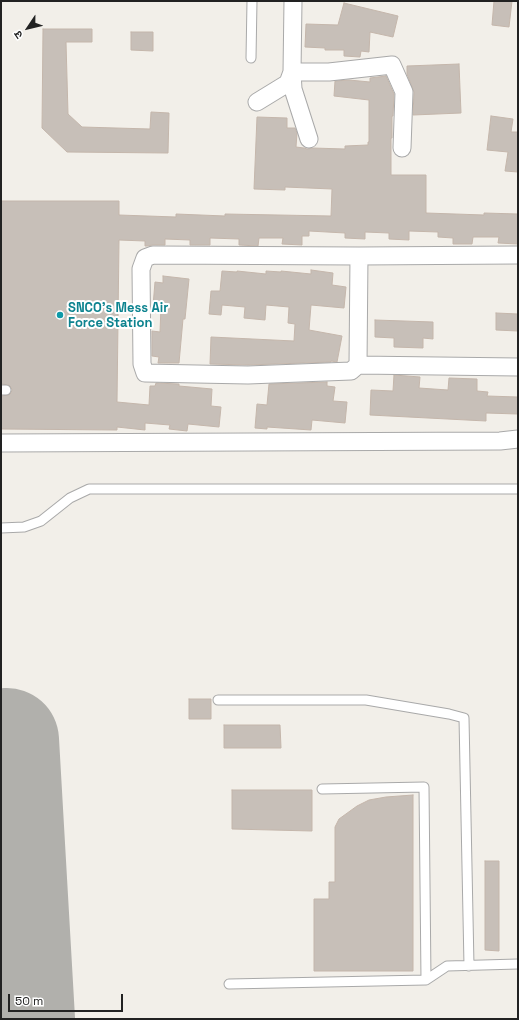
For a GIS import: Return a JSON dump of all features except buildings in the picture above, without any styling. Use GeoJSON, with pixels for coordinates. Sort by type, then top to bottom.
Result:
{"type":"FeatureCollection","features":[{"type":"Feature","properties":{"kind":"street"},"geometry":{"type":"LineString","coordinates":[[293,1],[293,89],[309,139]]}},
{"type":"Feature","properties":{"kind":"street"},"geometry":{"type":"LineString","coordinates":[[292,72],[329,72],[392,65],[404,92],[402,148]]}},
{"type":"Feature","properties":{"kind":"street"},"geometry":{"type":"LineString","coordinates":[[257,102],[288,83],[292,72]]}},
{"type":"Feature","properties":{"kind":"street"},"geometry":{"type":"LineString","coordinates":[[518,255],[153,256],[145,258],[141,269],[142,364],[145,373],[248,375],[351,371],[358,365],[518,366]]}},
{"type":"Feature","properties":{"kind":"street"},"geometry":{"type":"LineString","coordinates":[[358,365],[359,256]]}},
{"type":"Feature","properties":{"kind":"street"},"geometry":{"type":"LineString","coordinates":[[1,443],[492,441],[518,439]]}},
{"type":"Feature","properties":{"kind":"lane"},"geometry":{"type":"LineString","coordinates":[[251,58],[252,1]]}},
{"type":"Feature","properties":{"kind":"lane"},"geometry":{"type":"LineString","coordinates":[[1,528],[24,527],[41,521],[70,498],[89,489],[518,489]]}},
{"type":"Feature","properties":{"kind":"lane"},"geometry":{"type":"LineString","coordinates":[[218,700],[366,700],[449,714],[464,718],[469,966]]}},
{"type":"Feature","properties":{"kind":"lane"},"geometry":{"type":"LineString","coordinates":[[322,789],[424,787],[426,980]]}},
{"type":"Feature","properties":{"kind":"lane"},"geometry":{"type":"LineString","coordinates":[[229,984],[426,980],[447,966],[518,964]]}},
{"type":"Feature","properties":{"kind":"runway"},"geometry":{"type":"LineString","coordinates":[[7,740],[23,1019]]}},
{"type":"Feature","properties":{"kind":"place","name":"SNCO's Mess Air Force Station"},"geometry":{"type":"Point","coordinates":[60,315]}}]}
